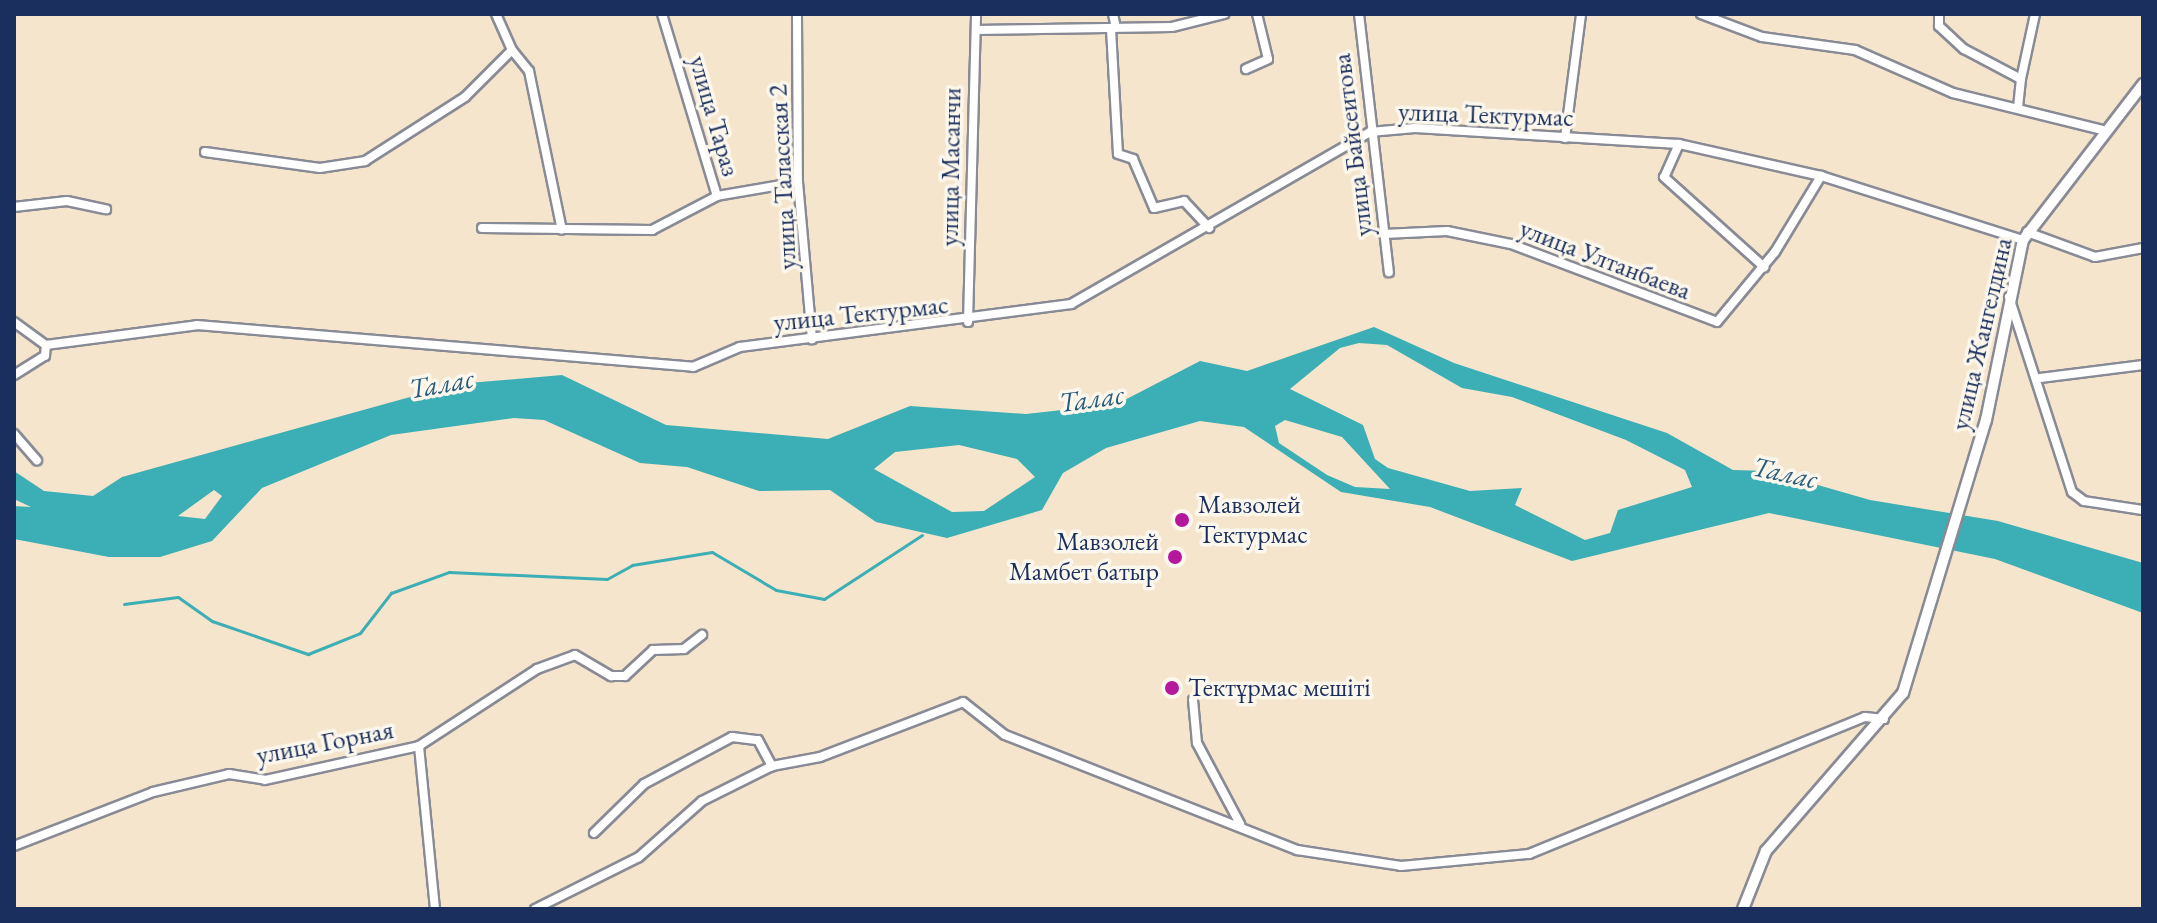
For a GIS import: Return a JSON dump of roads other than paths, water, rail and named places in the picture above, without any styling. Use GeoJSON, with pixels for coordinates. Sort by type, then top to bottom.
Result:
{"type":"FeatureCollection","features":[{"type":"Feature","properties":{"kind":"street"},"geometry":{"type":"LineString","coordinates":[[496,14],[512,50],[529,71],[562,230]]}},
{"type":"Feature","properties":{"kind":"street","name":"улица Тараз"},"geometry":{"type":"LineString","coordinates":[[662,14],[717,196],[798,182]]}},
{"type":"Feature","properties":{"kind":"street","name":"улица Таласская 2"},"geometry":{"type":"LineString","coordinates":[[797,14],[798,182],[812,339]]}},
{"type":"Feature","properties":{"kind":"street","name":"улица Масанчи"},"geometry":{"type":"LineString","coordinates":[[968,322],[976,14]]}},
{"type":"Feature","properties":{"kind":"street"},"geometry":{"type":"LineString","coordinates":[[1113,14],[1118,154],[1133,159],[1154,208],[1184,201],[1209,228]]}},
{"type":"Feature","properties":{"kind":"street"},"geometry":{"type":"LineString","coordinates":[[1171,14],[1172,27]]}},
{"type":"Feature","properties":{"kind":"street"},"geometry":{"type":"LineString","coordinates":[[976,30],[1172,27],[1224,14]]}},
{"type":"Feature","properties":{"kind":"street"},"geometry":{"type":"LineString","coordinates":[[1246,69],[1268,59],[1257,14]]}},
{"type":"Feature","properties":{"kind":"street","name":"улица Байсеитова"},"geometry":{"type":"LineString","coordinates":[[1359,14],[1370,132],[1389,272]]}},
{"type":"Feature","properties":{"kind":"street"},"geometry":{"type":"LineString","coordinates":[[1565,138],[1581,14]]}},
{"type":"Feature","properties":{"kind":"street"},"geometry":{"type":"LineString","coordinates":[[1701,14],[1762,37],[1855,50],[1953,93],[2102,130]]}},
{"type":"Feature","properties":{"kind":"street"},"geometry":{"type":"LineString","coordinates":[[1939,14],[1939,26],[1964,49],[2021,79]]}},
{"type":"Feature","properties":{"kind":"street"},"geometry":{"type":"LineString","coordinates":[[2018,107],[2035,14]]}},
{"type":"Feature","properties":{"kind":"street"},"geometry":{"type":"LineString","coordinates":[[205,152],[320,168],[365,161],[465,97],[512,50]]}},
{"type":"Feature","properties":{"kind":"street","name":"улица Жангелдина"},"geometry":{"type":"LineString","coordinates":[[1743,909],[1766,851],[1885,719],[1910,677],[1967,488],[1998,369],[2008,296],[2025,236],[2102,130],[2143,84]]}},
{"type":"Feature","properties":{"kind":"street","name":"улица Тектурмас"},"geometry":{"type":"LineString","coordinates":[[46,345],[197,325],[674,369],[740,347],[968,322],[1099,294],[1370,132],[1415,128],[1679,144],[1821,176],[2095,257],[2143,248]]}},
{"type":"Feature","properties":{"kind":"street"},"geometry":{"type":"LineString","coordinates":[[1679,144],[1664,177],[1764,267],[1821,176]]}},
{"type":"Feature","properties":{"kind":"street"},"geometry":{"type":"LineString","coordinates":[[482,228],[652,230],[717,196]]}},
{"type":"Feature","properties":{"kind":"street"},"geometry":{"type":"LineString","coordinates":[[14,207],[67,201],[106,209]]}},
{"type":"Feature","properties":{"kind":"street","name":"улица Ултанбаева"},"geometry":{"type":"LineString","coordinates":[[1384,234],[1447,231],[1511,244],[1717,322],[1764,267]]}},
{"type":"Feature","properties":{"kind":"street"},"geometry":{"type":"LineString","coordinates":[[2008,296],[2040,378],[2072,492],[2084,501],[2143,510]]}},
{"type":"Feature","properties":{"kind":"street"},"geometry":{"type":"LineString","coordinates":[[14,322],[46,345],[45,356],[14,375]]}},
{"type":"Feature","properties":{"kind":"street"},"geometry":{"type":"LineString","coordinates":[[2040,378],[2143,365]]}},
{"type":"Feature","properties":{"kind":"street"},"geometry":{"type":"LineString","coordinates":[[14,434],[37,460]]}},
{"type":"Feature","properties":{"kind":"street","name":"улица Горная"},"geometry":{"type":"LineString","coordinates":[[14,846],[153,792],[229,774],[265,780],[419,746],[537,669],[575,655],[611,676],[625,676],[653,650],[684,649],[702,635]]}},
{"type":"Feature","properties":{"kind":"street"},"geometry":{"type":"LineString","coordinates":[[1193,700],[1197,743],[1240,825]]}},
{"type":"Feature","properties":{"kind":"street"},"geometry":{"type":"LineString","coordinates":[[535,909],[639,857],[702,801],[772,766],[820,757],[963,702],[1005,735],[1297,850],[1354,862],[1504,859],[1613,824],[1865,717],[1885,719]]}},
{"type":"Feature","properties":{"kind":"street"},"geometry":{"type":"LineString","coordinates":[[594,833],[644,784],[732,737],[758,740],[772,766]]}},
{"type":"Feature","properties":{"kind":"street"},"geometry":{"type":"LineString","coordinates":[[419,746],[420,805],[439,908]]}},
{"type":"Feature","properties":{"kind":"water"},"geometry":{"type":"Polygon","coordinates":[[[1374,327],[1454,363],[1667,433],[1733,470],[1769,471],[1870,500],[1998,521],[2143,563],[2143,613],[1995,559],[1769,513],[1572,561],[1430,507],[1341,492],[1244,427],[1200,421],[1106,448],[1063,473],[1042,510],[947,538],[876,522],[830,490],[759,491],[687,467],[640,463],[544,420],[514,418],[391,435],[262,488],[212,541],[160,557],[109,557],[14,539],[14,506],[31,507],[14,499],[14,471],[44,491],[93,496],[122,477],[457,384],[562,375],[666,425],[828,439],[910,406],[1026,414],[1117,404],[1200,361],[1247,371],[1374,327]],[[1359,343],[1340,348],[1290,389],[1363,425],[1375,459],[1388,468],[1470,491],[1522,488],[1515,505],[1585,540],[1610,533],[1618,510],[1692,487],[1685,470],[1626,440],[1512,397],[1462,388],[1387,345],[1359,343]],[[1285,420],[1275,426],[1279,443],[1327,475],[1355,487],[1390,489],[1342,437],[1285,420]],[[959,445],[895,452],[874,469],[952,512],[984,511],[1035,477],[1017,459],[959,445]],[[214,490],[178,516],[205,519],[222,496],[214,490]]]}},
{"type":"Feature","properties":{"kind":"waterway"},"geometry":{"type":"LineString","coordinates":[[124,604],[178,597],[212,621],[308,654],[360,633],[391,593],[449,572],[607,579],[632,565],[712,552],[776,590],[824,599],[922,535]]}},
{"type":"Feature","properties":{"kind":"place","name":"Мавзолей Тектурмас"},"geometry":{"type":"Point","coordinates":[1182,520]}},
{"type":"Feature","properties":{"kind":"place","name":"Мавзолей Мамбет батыр"},"geometry":{"type":"Point","coordinates":[1175,557]}},
{"type":"Feature","properties":{"kind":"place","name":"Тектұрмас мешіті"},"geometry":{"type":"Point","coordinates":[1172,688]}},
{"type":"Feature","properties":{"kind":"water label","name":"Талас"},"geometry":{"type":"Point","coordinates":[441,383]}},
{"type":"Feature","properties":{"kind":"water label","name":"Талас"},"geometry":{"type":"Point","coordinates":[1091,398]}},
{"type":"Feature","properties":{"kind":"water label","name":"Талас"},"geometry":{"type":"Point","coordinates":[1785,472]}}]}
